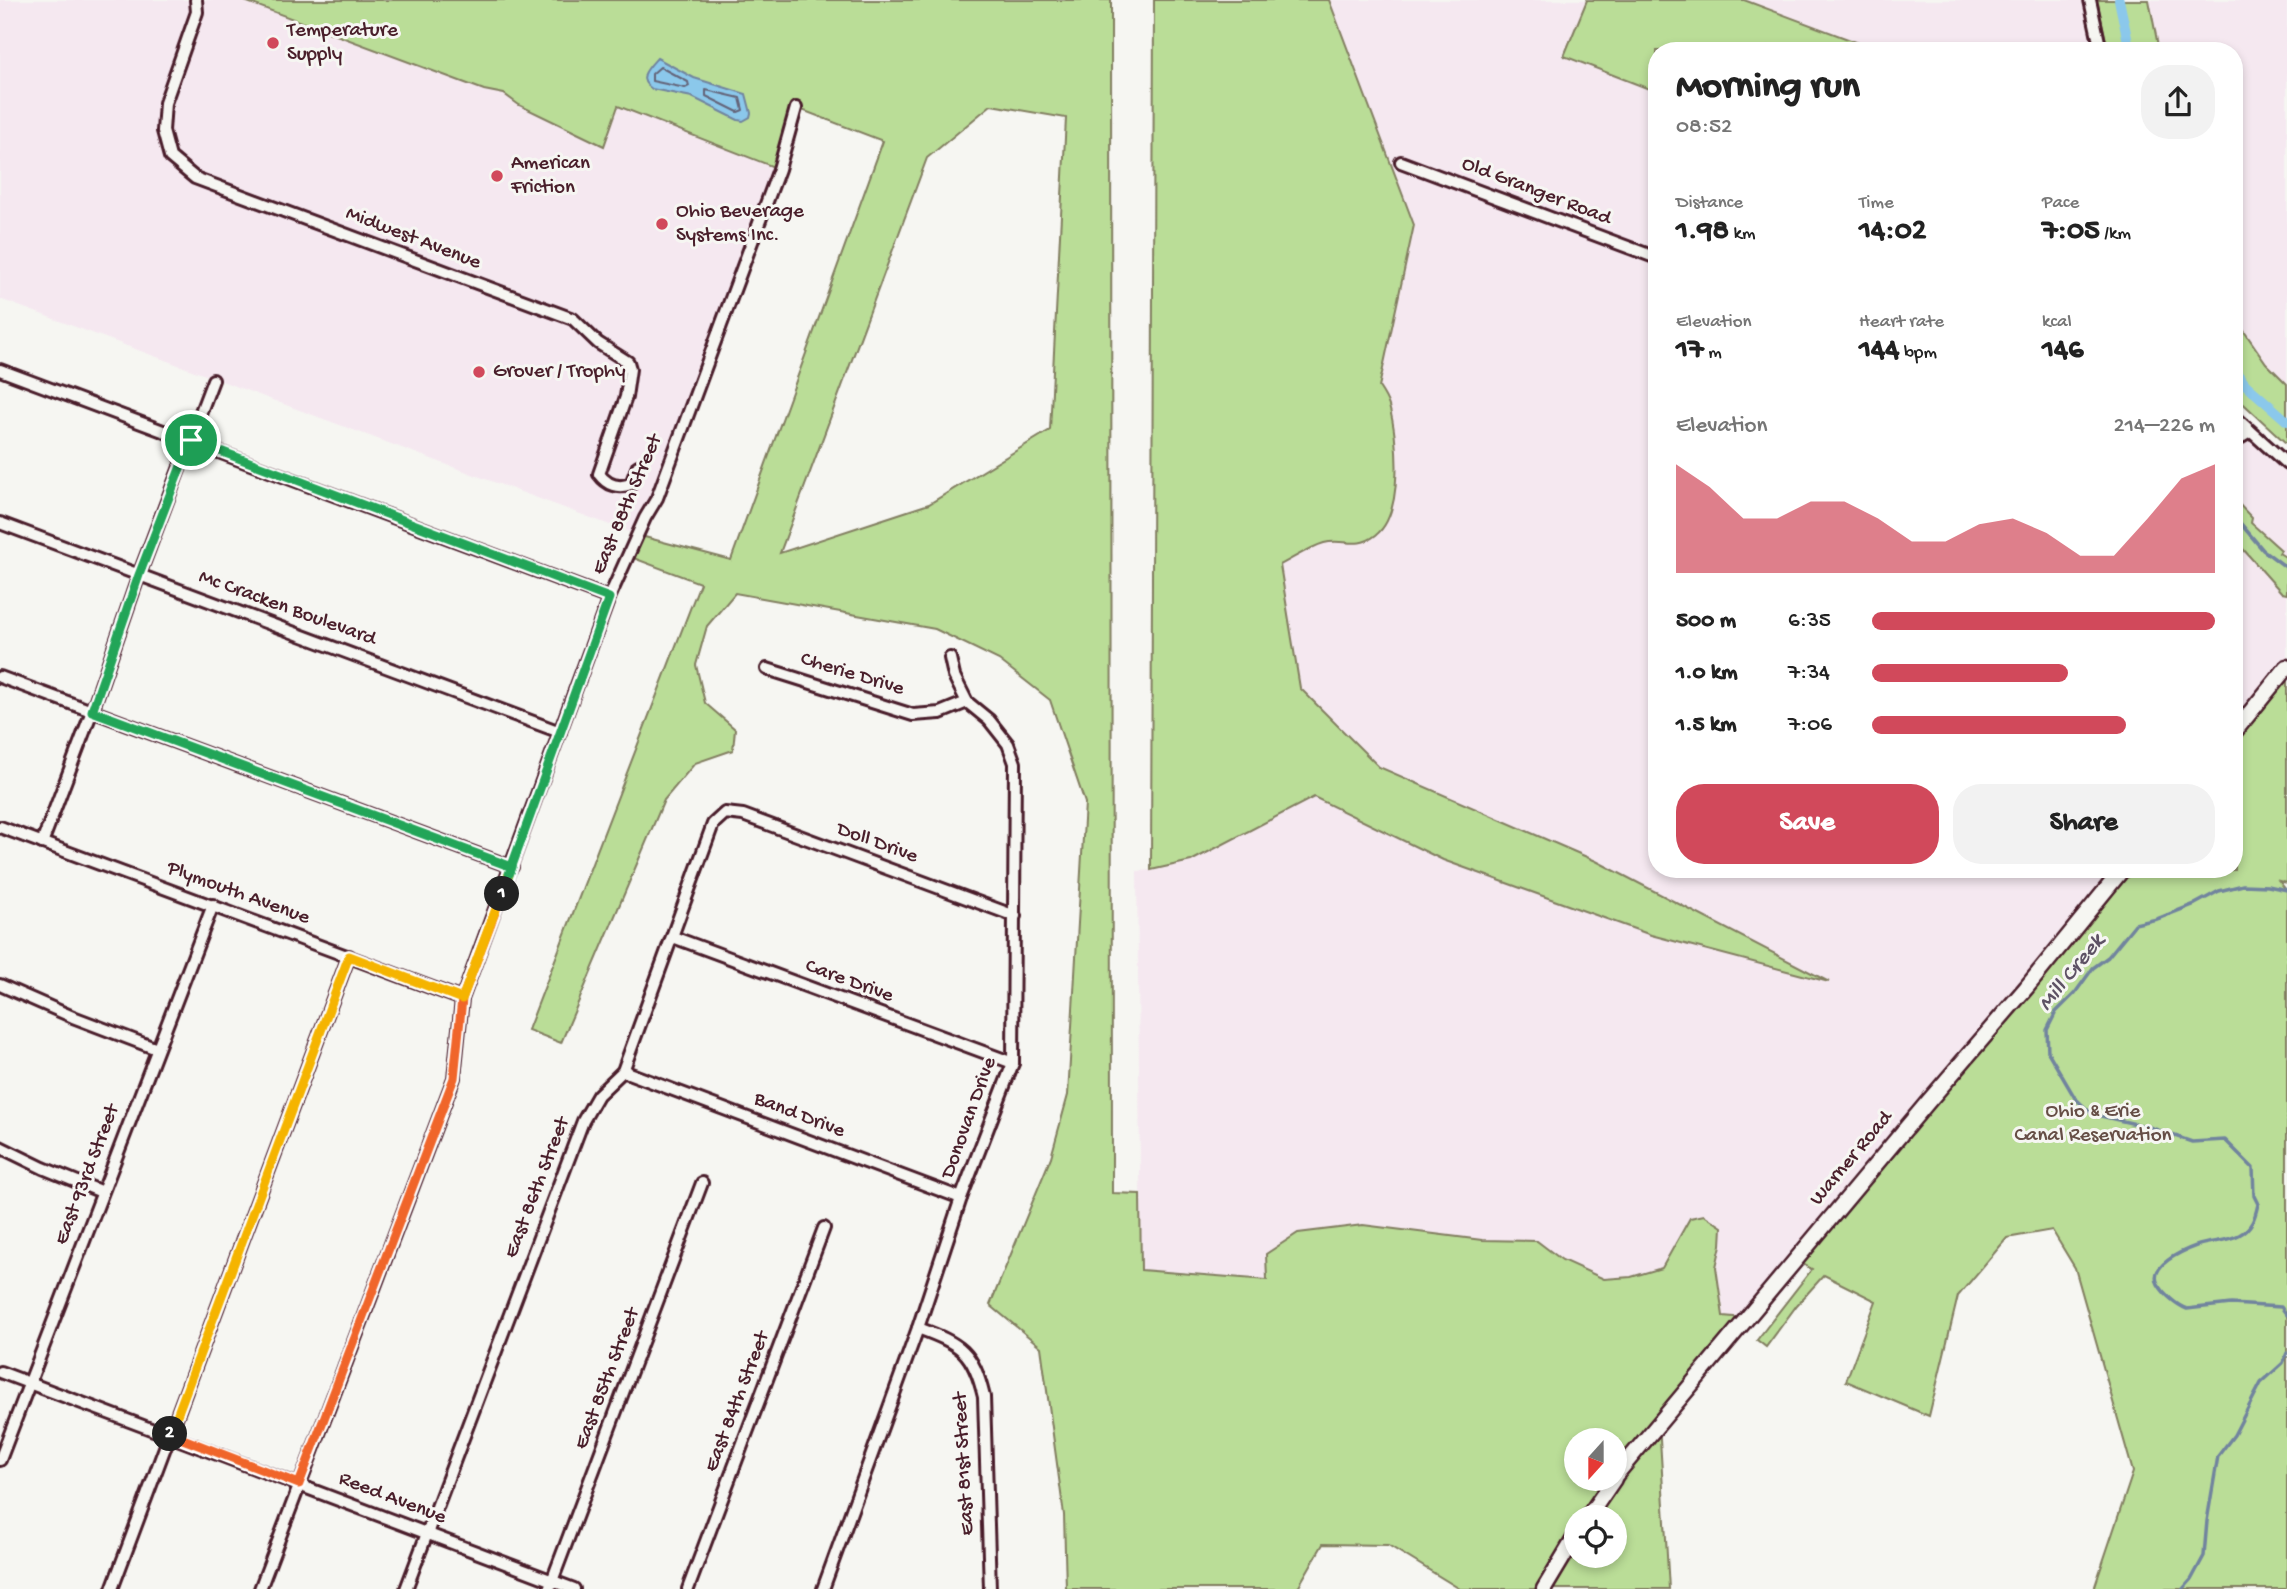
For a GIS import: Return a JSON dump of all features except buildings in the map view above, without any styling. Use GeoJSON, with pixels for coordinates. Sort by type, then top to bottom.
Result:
{"type":"FeatureCollection","features":[{"type":"Feature","properties":{"kind":"main road"},"geometry":{"type":"LineString","coordinates":[[2243,721],[2287,667]]}},
{"type":"Feature","properties":{"kind":"main road","name":"Warner Road"},"geometry":{"type":"LineString","coordinates":[[1628,1460],[2115,878]]}},
{"type":"Feature","properties":{"kind":"main road"},"geometry":{"type":"LineString","coordinates":[[1544,1589],[1564,1556]]}},
{"type":"Feature","properties":{"kind":"street","name":"Midwest Avenue"},"geometry":{"type":"LineString","coordinates":[[196,0],[197,12],[164,103],[163,131],[170,157],[195,178],[573,319],[598,342],[628,362],[630,369],[626,397],[599,474],[605,482],[621,488],[631,484],[638,466]]}},
{"type":"Feature","properties":{"kind":"street"},"geometry":{"type":"LineString","coordinates":[[2090,0],[2099,42]]}},
{"type":"Feature","properties":{"kind":"street","name":"East 88th Street"},"geometry":{"type":"LineString","coordinates":[[260,1589],[454,1078],[462,999],[609,598],[645,518],[657,498],[779,169],[796,108]]}},
{"type":"Feature","properties":{"kind":"street","name":"Old Granger Road"},"geometry":{"type":"LineString","coordinates":[[1401,162],[1648,255]]}},
{"type":"Feature","properties":{"kind":"street"},"geometry":{"type":"LineString","coordinates":[[0,370],[609,598]]}},
{"type":"Feature","properties":{"kind":"street"},"geometry":{"type":"LineString","coordinates":[[42,842],[213,380]]}},
{"type":"Feature","properties":{"kind":"street"},"geometry":{"type":"LineString","coordinates":[[2243,426],[2287,464]]}},
{"type":"Feature","properties":{"kind":"street"},"geometry":{"type":"LineString","coordinates":[[2243,436],[2249,432]]}},
{"type":"Feature","properties":{"kind":"street","name":"Mc Cracken Boulevard"},"geometry":{"type":"LineString","coordinates":[[0,523],[560,732]]}},
{"type":"Feature","properties":{"kind":"street","name":"Donovan Drive"},"geometry":{"type":"LineString","coordinates":[[823,1589],[918,1328],[961,1198],[1013,1063],[1015,763],[1008,744],[989,720],[967,702],[954,676],[950,658]]}},
{"type":"Feature","properties":{"kind":"street","name":"Cherie Drive"},"geometry":{"type":"LineString","coordinates":[[767,669],[913,715],[940,713],[967,702]]}},
{"type":"Feature","properties":{"kind":"street"},"geometry":{"type":"LineString","coordinates":[[0,677],[512,867]]}},
{"type":"Feature","properties":{"kind":"street","name":"Doll Drive"},"geometry":{"type":"LineString","coordinates":[[725,813],[743,815],[1015,916]]}},
{"type":"Feature","properties":{"kind":"street","name":"East 86th Street"},"geometry":{"type":"LineString","coordinates":[[406,1589],[583,1121],[598,1095],[623,1071],[713,824],[725,813]]}},
{"type":"Feature","properties":{"kind":"street","name":"Plymouth Avenue"},"geometry":{"type":"LineString","coordinates":[[0,827],[462,999]]}},
{"type":"Feature","properties":{"kind":"street","name":"East 93rd Street"},"geometry":{"type":"LineString","coordinates":[[0,1460],[213,905]]}},
{"type":"Feature","properties":{"kind":"street","name":"Care Drive"},"geometry":{"type":"LineString","coordinates":[[673,937],[1013,1063]]}},
{"type":"Feature","properties":{"kind":"street"},"geometry":{"type":"LineString","coordinates":[[112,1589],[349,956]]}},
{"type":"Feature","properties":{"kind":"street"},"geometry":{"type":"LineString","coordinates":[[0,985],[157,1049]]}},
{"type":"Feature","properties":{"kind":"street","name":"Band Drive"},"geometry":{"type":"LineString","coordinates":[[623,1071],[961,1198]]}},
{"type":"Feature","properties":{"kind":"street"},"geometry":{"type":"LineString","coordinates":[[0,1147],[102,1192]]}},
{"type":"Feature","properties":{"kind":"street","name":"East 85th Street"},"geometry":{"type":"LineString","coordinates":[[551,1585],[702,1183]]}},
{"type":"Feature","properties":{"kind":"street","name":"East 84th Street"},"geometry":{"type":"LineString","coordinates":[[688,1589],[824,1228]]}},
{"type":"Feature","properties":{"kind":"street","name":"East 81st Street"},"geometry":{"type":"LineString","coordinates":[[918,1328],[951,1340],[969,1356],[978,1374],[984,1397],[990,1589]]}},
{"type":"Feature","properties":{"kind":"street","name":"Reed Avenue"},"geometry":{"type":"LineString","coordinates":[[0,1372],[427,1533],[551,1585],[573,1589]]}},
{"type":"Feature","properties":{"kind":"shaded area"},"geometry":{"type":"Polygon","coordinates":[[[0,0],[879,0],[797,108],[779,169],[637,535],[0,299],[0,0]]]}},
{"type":"Feature","properties":{"kind":"shaded area"},"geometry":{"type":"Polygon","coordinates":[[[1329,0],[2090,0],[2099,42],[1648,42],[1648,878],[2115,878],[1746,1318],[1141,1270],[1137,871],[1191,860],[1211,598],[1348,531],[1414,225],[1329,0]]]}},
{"type":"Feature","properties":{"kind":"shaded area"},"geometry":{"type":"Polygon","coordinates":[[[2149,0],[2287,0],[2287,384],[2266,363],[2243,330],[2243,42],[2157,42],[2149,0]]]}},
{"type":"Feature","properties":{"kind":"shaded area"},"geometry":{"type":"Polygon","coordinates":[[[2243,424],[2287,464],[2287,667],[2243,721],[2243,424]]]}},
{"type":"Feature","properties":{"kind":"green space"},"geometry":{"type":"Polygon","coordinates":[[[242,0],[1111,0],[1112,1193],[1140,1194],[1141,1270],[1267,1280],[1266,1254],[1298,1233],[1363,1225],[1482,1240],[1537,1241],[1562,1260],[1604,1279],[1631,1277],[1662,1268],[1690,1218],[1704,1215],[1722,1227],[1716,1267],[1723,1316],[1746,1318],[1659,1422],[1669,1589],[1460,1589],[1388,1545],[1323,1544],[1297,1589],[1066,1589],[1064,1515],[1041,1347],[990,1305],[1051,1157],[1068,1095],[1085,803],[1050,700],[999,660],[935,629],[735,593],[707,626],[696,665],[705,703],[735,729],[733,750],[695,763],[664,800],[561,1043],[528,1030],[700,583],[628,556],[637,535],[731,560],[883,141],[797,108],[779,169],[618,106],[604,146],[519,105],[504,94],[484,90],[242,0]],[[991,105],[927,158],[780,553],[929,504],[1050,430],[1066,118],[991,105]]]}},
{"type":"Feature","properties":{"kind":"green space"},"geometry":{"type":"Polygon","coordinates":[[[1154,0],[1329,0],[1414,225],[1379,387],[1389,406],[1395,436],[1395,493],[1391,510],[1376,535],[1363,542],[1324,543],[1280,565],[1300,688],[1379,767],[1596,861],[1829,982],[1651,935],[1443,860],[1314,797],[1191,861],[1151,870],[1154,0]]]}},
{"type":"Feature","properties":{"kind":"green space"},"geometry":{"type":"Polygon","coordinates":[[[1587,0],[1744,0],[1856,42],[1648,42],[1648,89],[1564,56],[1587,0]]]}},
{"type":"Feature","properties":{"kind":"green space"},"geometry":{"type":"Polygon","coordinates":[[[2097,0],[2149,0],[2157,42],[2106,42],[2097,0]]]}},
{"type":"Feature","properties":{"kind":"green space"},"geometry":{"type":"Polygon","coordinates":[[[2243,330],[2266,363],[2287,384],[2287,444],[2243,403],[2243,330]]]}},
{"type":"Feature","properties":{"kind":"green space"},"geometry":{"type":"Polygon","coordinates":[[[2243,508],[2252,518],[2251,523],[2287,558],[2287,594],[2282,593],[2243,549],[2243,508]]]}},
{"type":"Feature","properties":{"kind":"green space","name":"Ohio & Erie Canal Reservation"},"geometry":{"type":"Polygon","coordinates":[[[2287,667],[2287,883],[2279,881],[2287,891],[2287,1589],[2094,1589],[2133,1472],[2075,1268],[2052,1230],[2007,1238],[1958,1296],[1929,1416],[1846,1381],[1876,1301],[1824,1275],[1797,1305],[1766,1347],[1757,1340],[1812,1269],[1795,1260],[2115,878],[2243,878],[2243,721],[2287,667]]]}},
{"type":"Feature","properties":{"kind":"water"},"geometry":{"type":"Polygon","coordinates":[[[657,58],[694,78],[746,94],[750,117],[743,121],[738,120],[692,97],[652,89],[644,77],[657,58]]]}},
{"type":"Feature","properties":{"kind":"waterway"},"geometry":{"type":"LineString","coordinates":[[2119,0],[2128,42]]}},
{"type":"Feature","properties":{"kind":"waterway"},"geometry":{"type":"LineString","coordinates":[[2243,381],[2287,421]]}},
{"type":"Feature","properties":{"kind":"waterway"},"geometry":{"type":"LineString","coordinates":[[2243,526],[2263,550],[2287,568]]}},
{"type":"Feature","properties":{"kind":"waterway","name":"Mill Creek"},"geometry":{"type":"LineString","coordinates":[[2287,890],[2243,885],[2219,891],[2157,919],[2135,924],[2056,1012],[2047,1030],[2048,1052],[2075,1098],[2092,1114],[2149,1127],[2192,1142],[2225,1140],[2253,1168],[2254,1196],[2258,1204],[2250,1226],[2234,1237],[2196,1246],[2168,1260],[2156,1277],[2164,1292],[2187,1309],[2231,1304],[2281,1307],[2287,1315]]}},
{"type":"Feature","properties":{"kind":"waterway","name":"Mill Creek"},"geometry":{"type":"LineString","coordinates":[[2183,1589],[2204,1556],[2218,1456],[2234,1435],[2261,1383],[2283,1363],[2287,1353]]}},
{"type":"Feature","properties":{"kind":"place","name":"Temperature Supply"},"geometry":{"type":"Point","coordinates":[273,43]}},
{"type":"Feature","properties":{"kind":"place","name":"American Friction"},"geometry":{"type":"Point","coordinates":[497,176]}},
{"type":"Feature","properties":{"kind":"place","name":"Ohio Beverage Systems Inc."},"geometry":{"type":"Point","coordinates":[662,224]}},
{"type":"Feature","properties":{"kind":"place","name":"Grover / Trophy"},"geometry":{"type":"Point","coordinates":[479,372]}},
{"type":"Feature","properties":{"kind":"route"},"geometry":{"type":"LineString","coordinates":[[191,440],[139,575],[92,711],[512,867],[462,999],[454,1078],[299,1484],[170,1435],[349,956],[462,999],[487,933],[512,867],[609,598],[191,440]]}}]}
